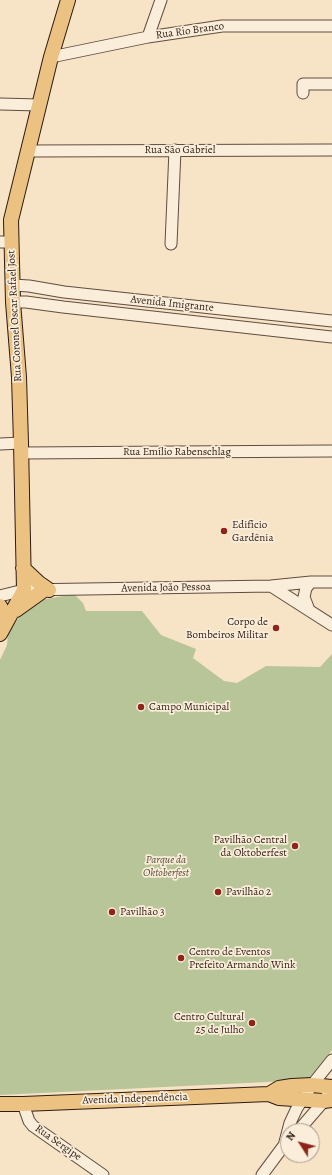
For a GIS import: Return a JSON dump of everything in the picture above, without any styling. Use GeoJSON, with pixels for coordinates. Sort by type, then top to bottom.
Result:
{"type":"FeatureCollection","features":[{"type":"Feature","properties":{"kind":"main road","name":"Rua Coronel Oscar Rafael Jost"},"geometry":{"type":"LineString","coordinates":[[24,590],[19,377],[13,285],[6,242],[51,57],[68,0]]}},
{"type":"Feature","properties":{"kind":"main road"},"geometry":{"type":"LineString","coordinates":[[6,614],[46,590],[23,568]]}},
{"type":"Feature","properties":{"kind":"main road"},"geometry":{"type":"LineString","coordinates":[[0,634],[6,614],[24,590]]}},
{"type":"Feature","properties":{"kind":"main road","name":"Avenida Independência"},"geometry":{"type":"LineString","coordinates":[[269,1094],[279,1088],[292,1086],[312,1086],[331,1094]]}},
{"type":"Feature","properties":{"kind":"main road","name":"Avenida Independência"},"geometry":{"type":"LineString","coordinates":[[0,1104],[269,1094],[279,1098],[302,1100],[331,1094]]}},
{"type":"Feature","properties":{"kind":"street"},"geometry":{"type":"LineString","coordinates":[[148,37],[161,0]]}},
{"type":"Feature","properties":{"kind":"street","name":"Rua Rio Branco"},"geometry":{"type":"LineString","coordinates":[[51,57],[148,37],[222,26],[332,26]]}},
{"type":"Feature","properties":{"kind":"street"},"geometry":{"type":"LineString","coordinates":[[303,93],[303,84],[332,84]]}},
{"type":"Feature","properties":{"kind":"street"},"geometry":{"type":"LineString","coordinates":[[0,104],[39,105]]}},
{"type":"Feature","properties":{"kind":"street"},"geometry":{"type":"LineString","coordinates":[[171,244],[175,150]]}},
{"type":"Feature","properties":{"kind":"street","name":"Rua São Gabriel"},"geometry":{"type":"LineString","coordinates":[[28,151],[332,150]]}},
{"type":"Feature","properties":{"kind":"street","name":"Avenida Imigrante"},"geometry":{"type":"LineString","coordinates":[[13,285],[64,292],[332,321]]}},
{"type":"Feature","properties":{"kind":"street"},"geometry":{"type":"LineString","coordinates":[[63,308],[64,292]]}},
{"type":"Feature","properties":{"kind":"street","name":"Avenida Imigrante"},"geometry":{"type":"LineString","coordinates":[[13,302],[26,302],[63,308],[332,337]]}},
{"type":"Feature","properties":{"kind":"street","name":"Rua Emílio Rabenschlag"},"geometry":{"type":"LineString","coordinates":[[0,444],[21,448],[332,451]]}},
{"type":"Feature","properties":{"kind":"street"},"geometry":{"type":"LineString","coordinates":[[309,610],[304,597],[306,588],[311,582]]}},
{"type":"Feature","properties":{"kind":"street","name":"Avenida João Pessoa"},"geometry":{"type":"LineString","coordinates":[[0,596],[24,590],[271,586],[311,582],[332,582]]}},
{"type":"Feature","properties":{"kind":"street"},"geometry":{"type":"LineString","coordinates":[[271,586],[332,625]]}},
{"type":"Feature","properties":{"kind":"street"},"geometry":{"type":"LineString","coordinates":[[290,1123],[296,1108],[332,1060]]}},
{"type":"Feature","properties":{"kind":"street"},"geometry":{"type":"LineString","coordinates":[[305,1123],[331,1094]]}},
{"type":"Feature","properties":{"kind":"street","name":"Rua Sergipe"},"geometry":{"type":"LineString","coordinates":[[23,1104],[28,1120],[33,1126],[103,1175]]}},
{"type":"Feature","properties":{"kind":"street"},"geometry":{"type":"LineString","coordinates":[[262,1175],[280,1151]]}},
{"type":"Feature","properties":{"kind":"green space","name":"Parque da Oktoberfest"},"geometry":{"type":"Polygon","coordinates":[[[74,594],[83,603],[86,611],[142,611],[161,635],[196,649],[193,658],[224,681],[237,683],[266,666],[320,667],[332,654],[332,1050],[309,1080],[0,1095],[0,660],[7,645],[8,633],[30,602],[74,594]]]}},
{"type":"Feature","properties":{"kind":"place","name":"Edifício Gardênia"},"geometry":{"type":"Point","coordinates":[224,531]}},
{"type":"Feature","properties":{"kind":"place","name":"Corpo de Bombeiros Militar"},"geometry":{"type":"Point","coordinates":[276,628]}},
{"type":"Feature","properties":{"kind":"place","name":"Campo Municipal"},"geometry":{"type":"Point","coordinates":[141,707]}},
{"type":"Feature","properties":{"kind":"place","name":"Pavilhão Central da Oktoberfest"},"geometry":{"type":"Point","coordinates":[295,846]}},
{"type":"Feature","properties":{"kind":"place","name":"Pavilhão 2"},"geometry":{"type":"Point","coordinates":[218,892]}},
{"type":"Feature","properties":{"kind":"place","name":"Pavilhão 3"},"geometry":{"type":"Point","coordinates":[112,912]}},
{"type":"Feature","properties":{"kind":"place","name":"Centro de Eventos Prefeito Armando Wink"},"geometry":{"type":"Point","coordinates":[181,958]}},
{"type":"Feature","properties":{"kind":"place","name":"Centro Cultural 25 de Julho"},"geometry":{"type":"Point","coordinates":[252,1023]}}]}
